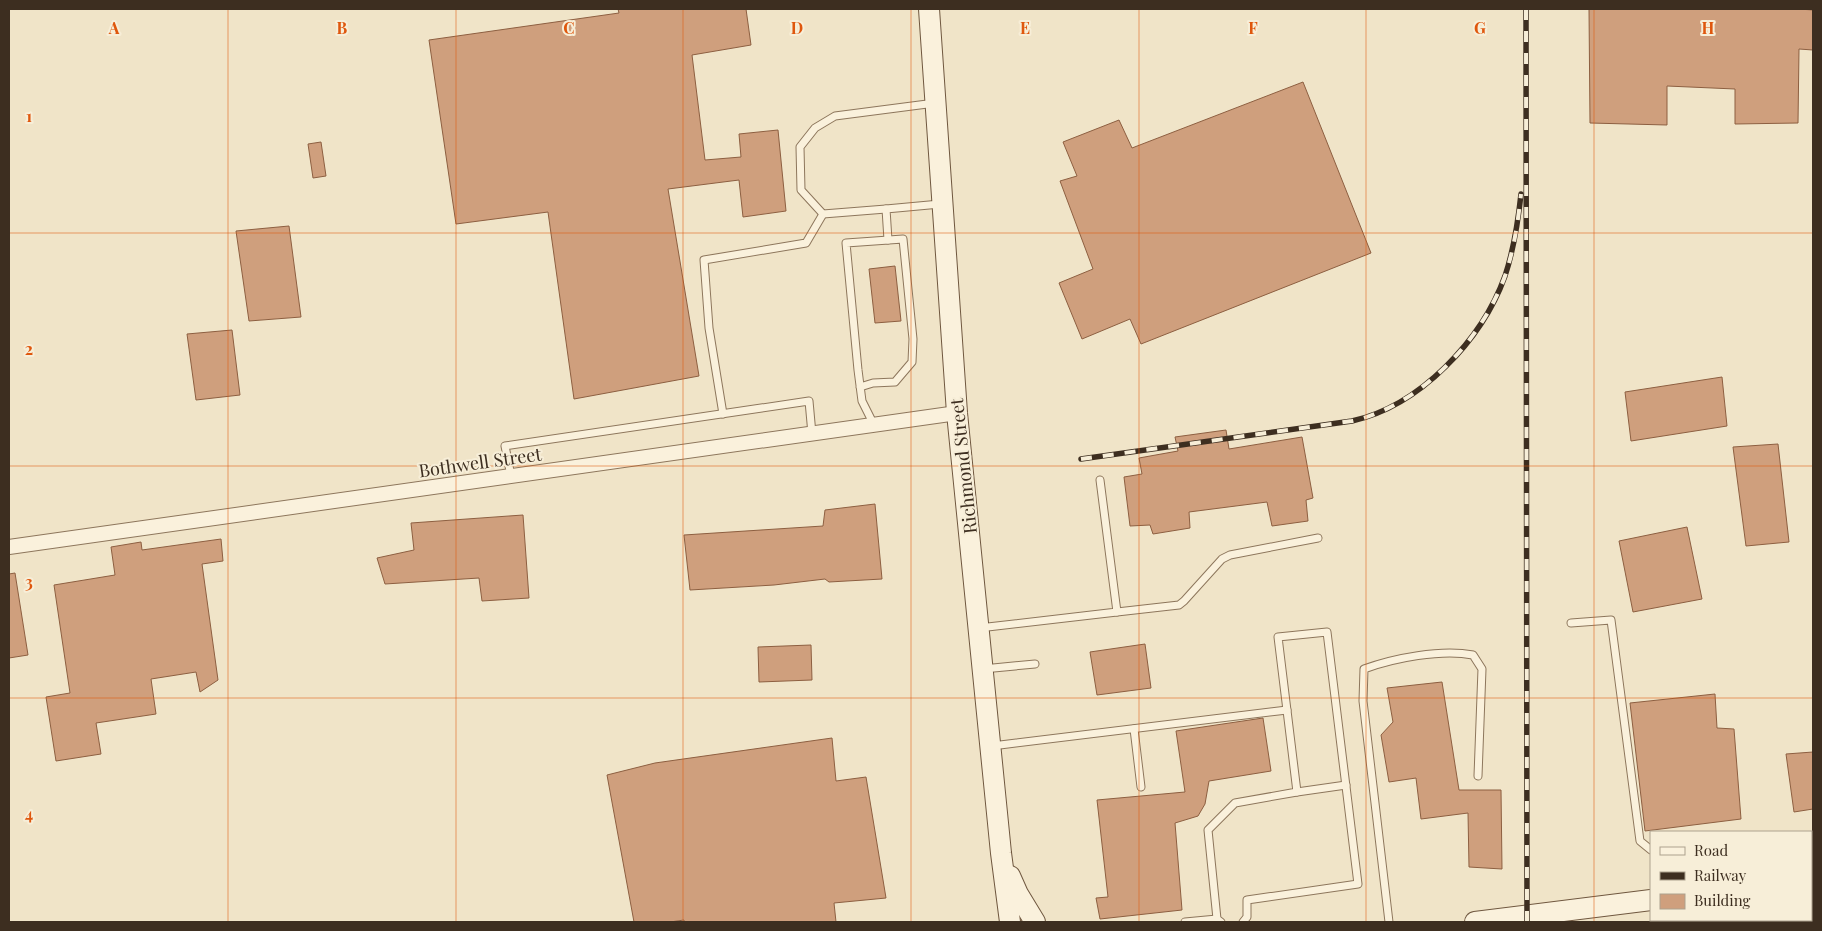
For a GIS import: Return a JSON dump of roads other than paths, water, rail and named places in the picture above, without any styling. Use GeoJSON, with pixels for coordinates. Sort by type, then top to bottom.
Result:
{"type":"FeatureCollection","features":[{"type":"Feature","properties":{"kind":"main road","name":"Richmond Street"},"geometry":{"type":"LineString","coordinates":[[929,9],[957,413],[1001,853],[1010,922]]}},
{"type":"Feature","properties":{"kind":"main road"},"geometry":{"type":"LineString","coordinates":[[1001,853],[1018,894],[1035,922]]}},
{"type":"Feature","properties":{"kind":"main road"},"geometry":{"type":"LineString","coordinates":[[1475,922],[1650,900]]}},
{"type":"Feature","properties":{"kind":"street","name":"Bothwell Street"},"geometry":{"type":"LineString","coordinates":[[9,547],[957,413]]}},
{"type":"Feature","properties":{"kind":"lane"},"geometry":{"type":"LineString","coordinates":[[823,214],[801,190],[800,147],[815,128],[835,116],[935,103]]}},
{"type":"Feature","properties":{"kind":"lane"},"geometry":{"type":"LineString","coordinates":[[823,214],[942,204]]}},
{"type":"Feature","properties":{"kind":"lane"},"geometry":{"type":"LineString","coordinates":[[886,209],[888,240]]}},
{"type":"Feature","properties":{"kind":"lane"},"geometry":{"type":"LineString","coordinates":[[723,414],[710,328],[704,260],[806,243],[823,214]]}},
{"type":"Feature","properties":{"kind":"lane"},"geometry":{"type":"LineString","coordinates":[[860,387],[872,383],[895,382],[912,362],[913,339],[903,239],[846,243],[860,387],[862,401],[874,425]]}},
{"type":"Feature","properties":{"kind":"lane"},"geometry":{"type":"LineString","coordinates":[[511,476],[505,446],[809,401],[812,434]]}},
{"type":"Feature","properties":{"kind":"lane"},"geometry":{"type":"LineString","coordinates":[[1100,480],[1117,612]]}},
{"type":"Feature","properties":{"kind":"lane"},"geometry":{"type":"LineString","coordinates":[[980,628],[1179,604],[1184,601],[1222,559],[1230,555],[1318,538]]}},
{"type":"Feature","properties":{"kind":"lane"},"geometry":{"type":"LineString","coordinates":[[1571,623],[1611,620],[1640,841],[1650,849]]}},
{"type":"Feature","properties":{"kind":"lane"},"geometry":{"type":"LineString","coordinates":[[1243,922],[1247,917],[1246,900],[1358,884],[1327,632],[1278,637],[1297,792]]}},
{"type":"Feature","properties":{"kind":"lane"},"geometry":{"type":"LineString","coordinates":[[1389,922],[1363,701],[1364,670],[1385,662],[1455,652],[1473,655],[1482,669],[1478,776]]}},
{"type":"Feature","properties":{"kind":"lane"},"geometry":{"type":"LineString","coordinates":[[983,669],[1035,664]]}},
{"type":"Feature","properties":{"kind":"lane"},"geometry":{"type":"LineString","coordinates":[[991,746],[1287,710]]}},
{"type":"Feature","properties":{"kind":"lane"},"geometry":{"type":"LineString","coordinates":[[1134,729],[1141,787]]}},
{"type":"Feature","properties":{"kind":"lane"},"geometry":{"type":"LineString","coordinates":[[1185,922],[1219,921],[1208,830],[1235,803],[1346,785]]}},
{"type":"Feature","properties":{"kind":"railway"},"geometry":{"type":"LineString","coordinates":[[1526,9],[1527,922]]}},
{"type":"Feature","properties":{"kind":"railway"},"geometry":{"type":"LineString","coordinates":[[1081,459],[1352,421],[1377,413],[1401,401],[1445,367],[1481,324],[1495,300],[1511,256],[1521,194]]}}]}
